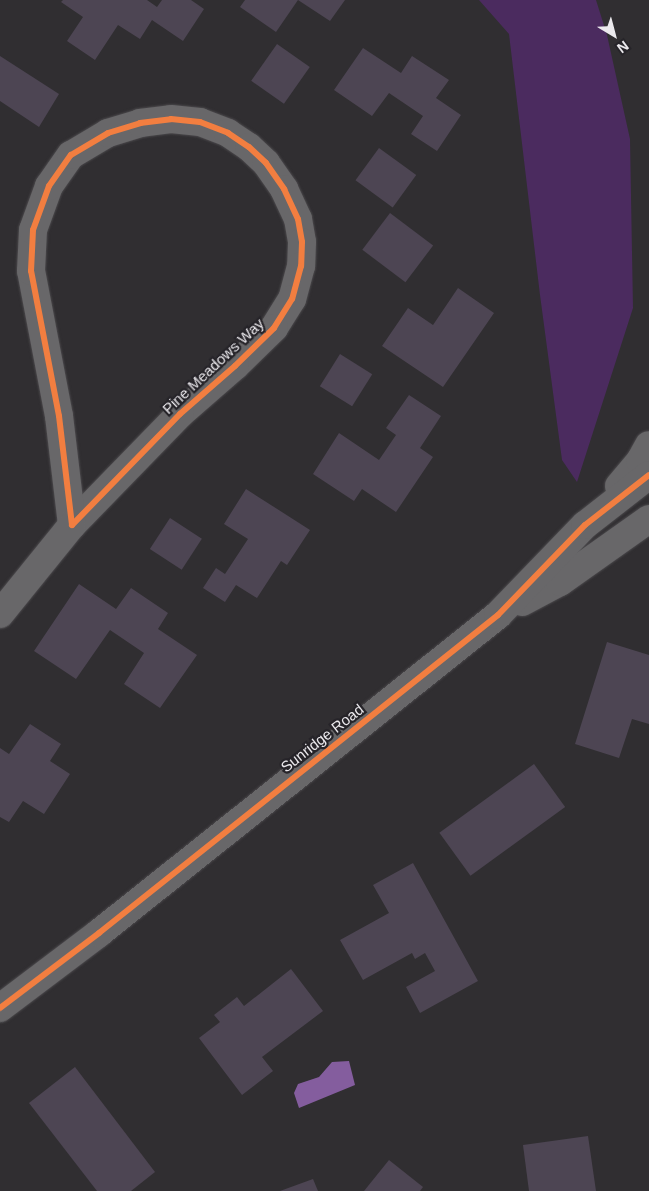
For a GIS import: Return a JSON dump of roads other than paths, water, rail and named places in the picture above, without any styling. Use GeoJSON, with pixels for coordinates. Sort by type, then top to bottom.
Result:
{"type":"FeatureCollection","features":[{"type":"Feature","properties":{"kind":"street","name":"Pine Meadows Way"},"geometry":{"type":"LineString","coordinates":[[0,614],[72,525],[180,414],[235,366],[274,328],[292,299],[301,266],[302,242],[298,219],[284,189],[266,163],[249,147],[228,133],[200,122],[171,119],[140,123],[108,133],[71,155],[49,186],[34,230],[31,271],[59,416],[72,525]]}},
{"type":"Feature","properties":{"kind":"street"},"geometry":{"type":"LineString","coordinates":[[585,525],[640,461],[649,445]]}},
{"type":"Feature","properties":{"kind":"street","name":"Sunridge Road"},"geometry":{"type":"LineString","coordinates":[[0,1008],[99,933],[498,615],[585,525],[649,475]]}},
{"type":"Feature","properties":{"kind":"street","name":"Sunridge Road"},"geometry":{"type":"LineString","coordinates":[[498,615],[560,582],[649,519]]}}]}
